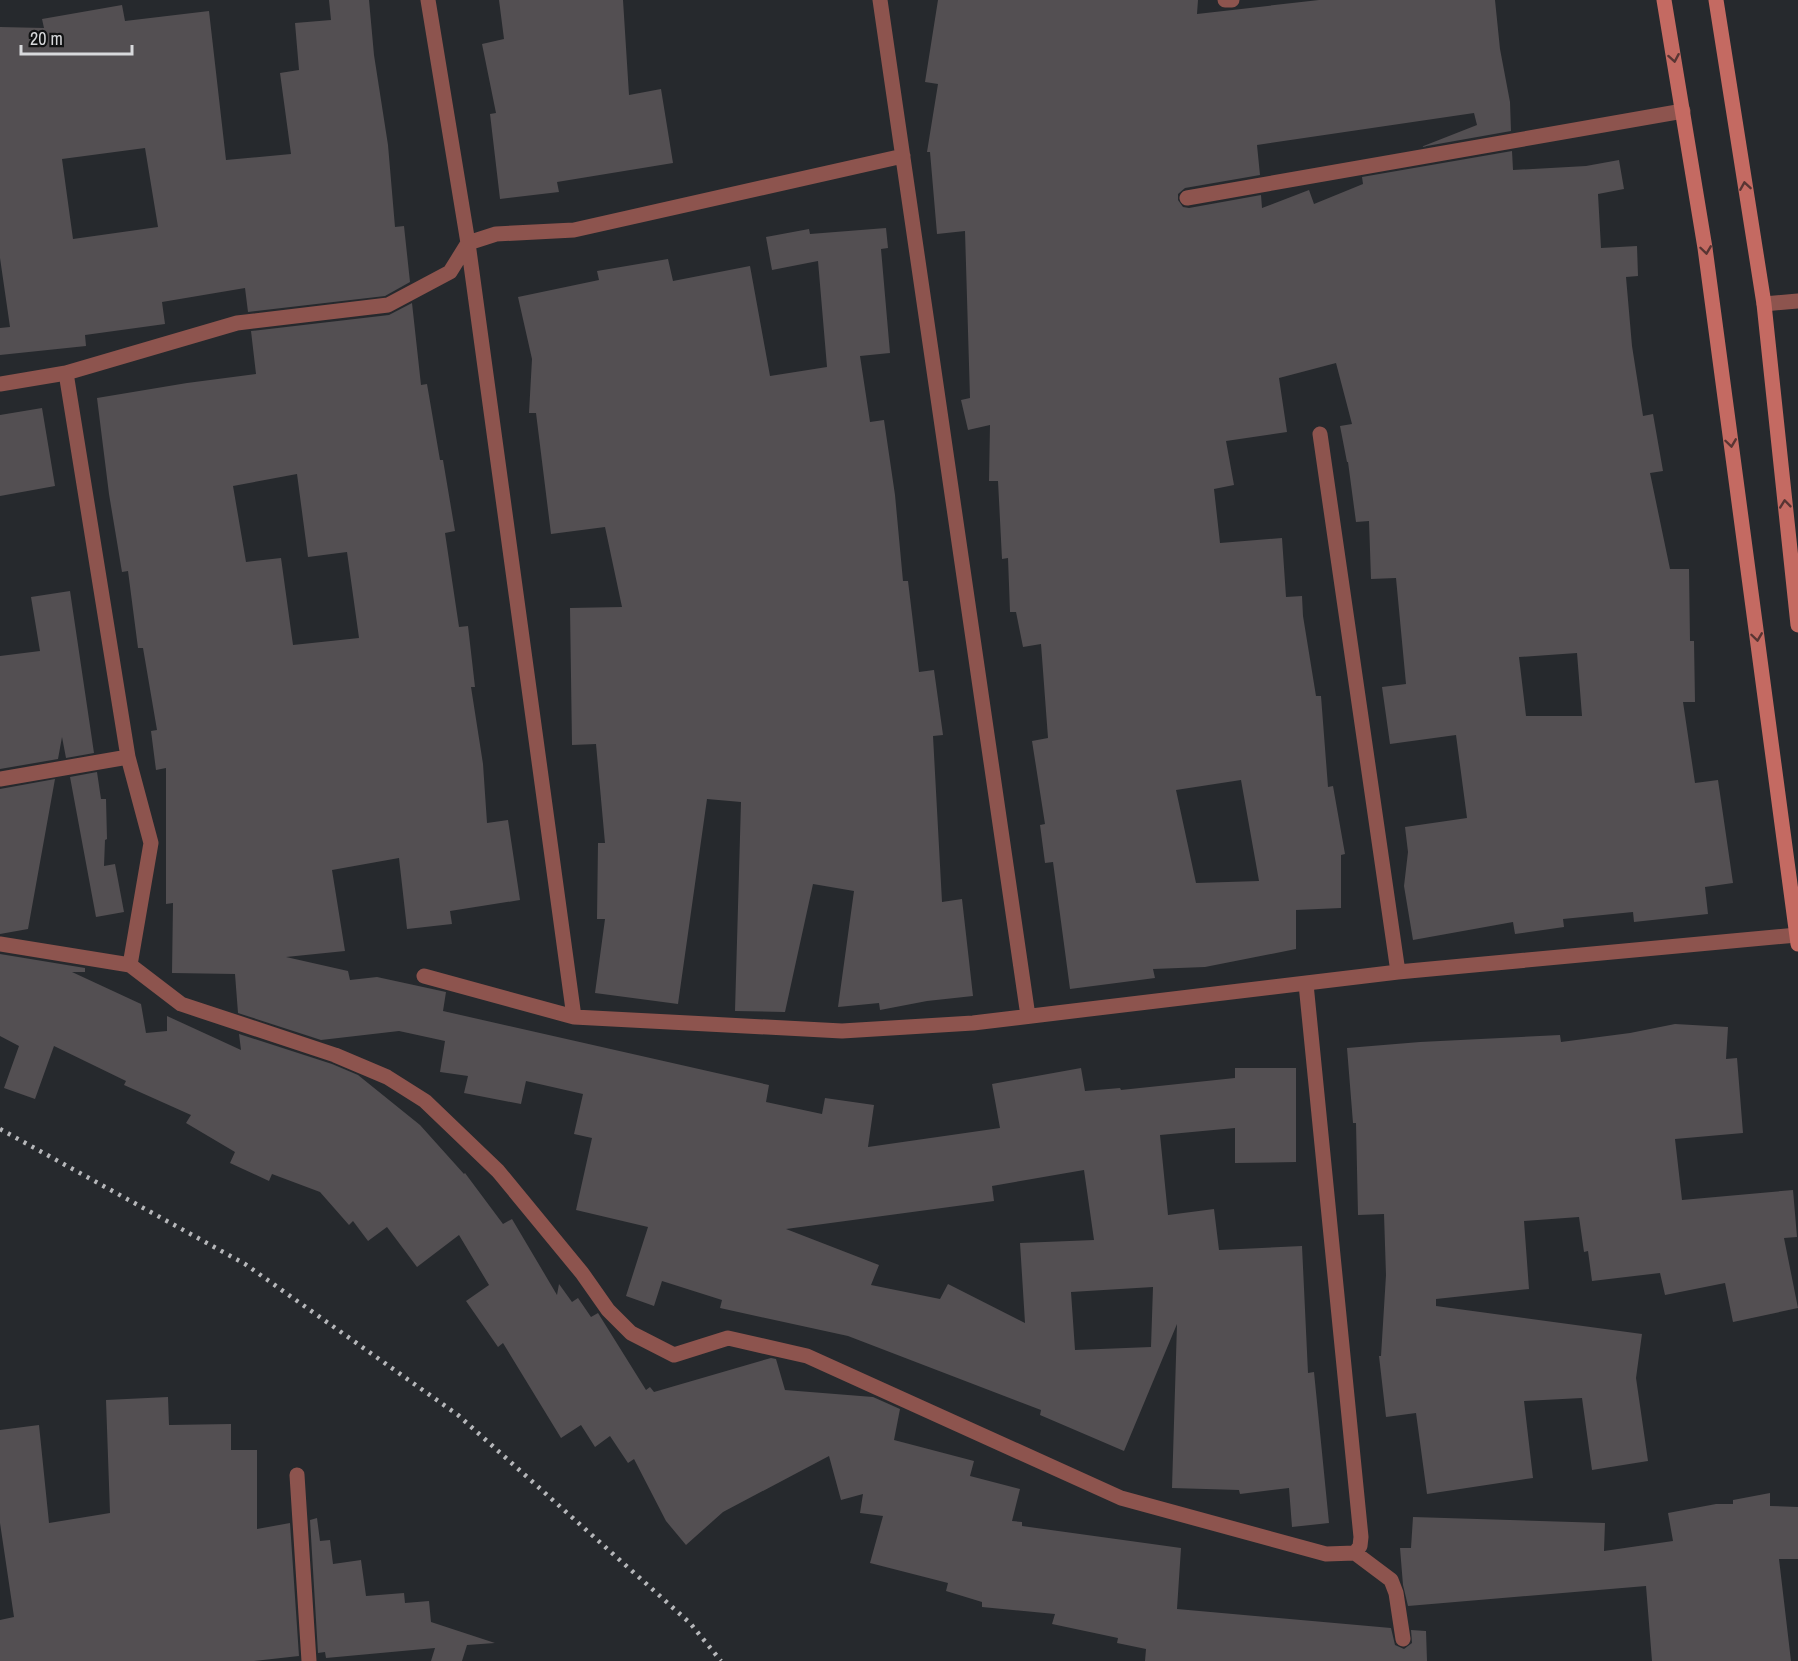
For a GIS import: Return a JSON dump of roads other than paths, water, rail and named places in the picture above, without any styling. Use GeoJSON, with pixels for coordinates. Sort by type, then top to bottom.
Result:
{"type":"FeatureCollection","features":[{"type":"Feature","properties":{"kind":"street"},"geometry":{"type":"LineString","coordinates":[[428,0],[468,243],[574,1017]]}},
{"type":"Feature","properties":{"kind":"street"},"geometry":{"type":"LineString","coordinates":[[880,0],[1028,1016]]}},
{"type":"Feature","properties":{"kind":"street"},"geometry":{"type":"LineString","coordinates":[[1225,0],[1232,0]]}},
{"type":"Feature","properties":{"kind":"street"},"geometry":{"type":"LineString","coordinates":[[424,976],[574,1017],[842,1031],[973,1023],[1398,972],[1797,940],[1706,248],[1664,0]]}},
{"type":"Feature","properties":{"kind":"street"},"geometry":{"type":"LineString","coordinates":[[1716,0],[1764,304],[1798,625]]}},
{"type":"Feature","properties":{"kind":"street"},"geometry":{"type":"LineString","coordinates":[[1187,198],[1683,111]]}},
{"type":"Feature","properties":{"kind":"street"},"geometry":{"type":"LineString","coordinates":[[0,384],[66,373],[237,323],[388,305],[450,272],[468,243],[496,234],[574,230],[903,156]]}},
{"type":"Feature","properties":{"kind":"street"},"geometry":{"type":"LineString","coordinates":[[1764,304],[1798,301]]}},
{"type":"Feature","properties":{"kind":"street"},"geometry":{"type":"LineString","coordinates":[[66,373],[128,757],[151,843],[130,965]]}},
{"type":"Feature","properties":{"kind":"street"},"geometry":{"type":"LineString","coordinates":[[1320,434],[1398,972]]}},
{"type":"Feature","properties":{"kind":"street"},"geometry":{"type":"LineString","coordinates":[[0,779],[128,757]]}},
{"type":"Feature","properties":{"kind":"street"},"geometry":{"type":"LineString","coordinates":[[0,944],[130,965],[181,1004],[335,1055],[387,1077],[425,1101],[498,1171],[582,1273],[608,1310],[631,1333],[674,1354],[728,1338],[807,1356],[1121,1498],[1326,1554],[1355,1553],[1391,1580],[1396,1593],[1403,1640]]}},
{"type":"Feature","properties":{"kind":"street"},"geometry":{"type":"LineString","coordinates":[[1306,984],[1361,1538],[1360,1546],[1355,1553]]}},
{"type":"Feature","properties":{"kind":"street"},"geometry":{"type":"LineString","coordinates":[[297,1475],[309,1661]]}},
{"type":"Feature","properties":{"kind":"railway"},"geometry":{"type":"LineString","coordinates":[[0,1129],[245,1264],[458,1415],[690,1623],[721,1661]]}}]}
